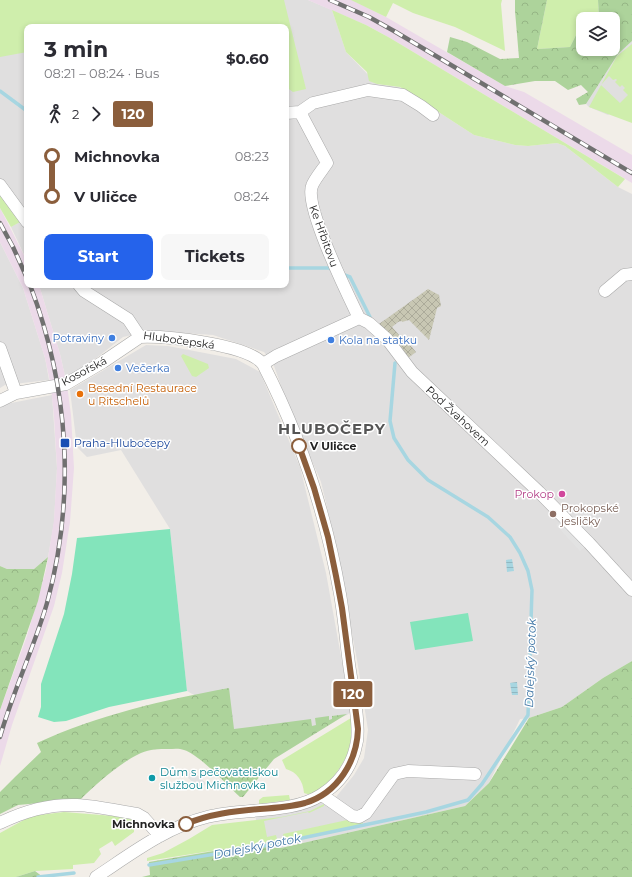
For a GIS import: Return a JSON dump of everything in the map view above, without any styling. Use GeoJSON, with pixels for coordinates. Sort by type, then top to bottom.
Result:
{"type":"FeatureCollection","features":[{"type":"Feature","properties":{"kind":"street"},"geometry":{"type":"LineString","coordinates":[[289,113],[300,112],[313,103],[368,90],[403,95],[433,115]]}},
{"type":"Feature","properties":{"kind":"street","name":"Ke Hřbitovu"},"geometry":{"type":"LineString","coordinates":[[300,112],[327,163],[312,186],[311,199],[335,268],[360,318]]}},
{"type":"Feature","properties":{"kind":"street"},"geometry":{"type":"LineString","coordinates":[[0,185],[24,218]]}},
{"type":"Feature","properties":{"kind":"street"},"geometry":{"type":"LineString","coordinates":[[605,291],[624,275],[632,274]]}},
{"type":"Feature","properties":{"kind":"street","name":"Hlubočepská"},"geometry":{"type":"LineString","coordinates":[[85,288],[128,319],[140,337],[180,339],[208,343],[256,356],[263,364]]}},
{"type":"Feature","properties":{"kind":"street"},"geometry":{"type":"LineString","coordinates":[[96,877],[160,836],[194,820],[209,816],[289,806],[306,802],[322,795],[345,773],[352,759],[357,740],[357,723],[342,608],[328,537],[314,488],[291,428],[263,364],[276,356],[360,318]]}},
{"type":"Feature","properties":{"kind":"street","name":"Pod Žvahovem"},"geometry":{"type":"LineString","coordinates":[[360,318],[369,323],[387,339],[412,372],[539,492],[632,590]]}},
{"type":"Feature","properties":{"kind":"street","name":"Kosořská"},"geometry":{"type":"LineString","coordinates":[[0,400],[16,393],[66,384],[103,362],[140,337]]}},
{"type":"Feature","properties":{"kind":"street"},"geometry":{"type":"LineString","coordinates":[[0,348],[16,393]]}},
{"type":"Feature","properties":{"kind":"street"},"geometry":{"type":"LineString","coordinates":[[322,795],[352,816],[359,817],[366,813],[394,774],[408,771],[475,774]]}},
{"type":"Feature","properties":{"kind":"street"},"geometry":{"type":"LineString","coordinates":[[0,823],[30,811],[51,806],[77,805],[137,814],[144,818],[160,836]]}},
{"type":"Feature","properties":{"kind":"shaded area"},"geometry":{"type":"Polygon","coordinates":[[[0,0],[308,0],[332,10],[346,52],[377,84],[400,87],[474,135],[515,145],[528,146],[557,143],[565,146],[618,187],[632,194],[632,661],[603,678],[562,707],[529,718],[520,719],[489,783],[465,806],[281,848],[265,847],[261,843],[255,815],[282,813],[308,808],[336,797],[354,775],[364,758],[368,730],[357,660],[332,528],[321,482],[287,403],[273,363],[264,352],[213,335],[151,331],[123,337],[80,371],[65,376],[60,354],[40,288],[289,288],[289,24],[24,24],[24,255],[11,227],[19,222],[0,195],[0,0]]]}},
{"type":"Feature","properties":{"kind":"shaded area"},"geometry":{"type":"Polygon","coordinates":[[[308,0],[352,0],[386,17],[505,86],[524,92],[632,155],[632,183],[390,38],[366,25],[308,0]]]}},
{"type":"Feature","properties":{"kind":"shaded area"},"geometry":{"type":"Polygon","coordinates":[[[632,41],[632,96],[608,115],[589,107],[586,104],[617,56],[620,56],[620,52],[632,41]]]}},
{"type":"Feature","properties":{"kind":"shaded area"},"geometry":{"type":"Polygon","coordinates":[[[0,208],[24,255],[24,288],[40,288],[60,354],[67,385],[71,415],[74,468],[70,522],[62,573],[54,606],[12,725],[0,766],[0,710],[27,636],[46,570],[54,520],[57,468],[51,387],[45,358],[23,288],[0,242],[0,208]]]}},
{"type":"Feature","properties":{"kind":"shaded area"},"geometry":{"type":"Polygon","coordinates":[[[0,242],[23,288],[45,358],[49,380],[5,385],[0,388],[0,242]]]}},
{"type":"Feature","properties":{"kind":"shaded area"},"geometry":{"type":"Polygon","coordinates":[[[428,289],[439,295],[441,306],[437,308],[429,340],[409,320],[398,322],[392,327],[399,335],[400,339],[405,339],[416,352],[408,358],[394,338],[379,324],[428,289]]]}},
{"type":"Feature","properties":{"kind":"shaded area"},"geometry":{"type":"Polygon","coordinates":[[[146,345],[168,346],[236,359],[260,372],[300,467],[326,573],[351,712],[347,715],[242,757],[212,705],[187,691],[170,529],[121,450],[87,457],[77,447],[70,390],[146,345]]]}},
{"type":"Feature","properties":{"kind":"shaded area"},"geometry":{"type":"Polygon","coordinates":[[[52,395],[57,468],[54,523],[48,557],[34,569],[7,569],[0,566],[0,408],[6,404],[52,395]]]}},
{"type":"Feature","properties":{"kind":"shaded area"},"geometry":{"type":"Polygon","coordinates":[[[564,518],[589,543],[580,551],[556,525],[564,518]]]}},
{"type":"Feature","properties":{"kind":"shaded area"},"geometry":{"type":"Polygon","coordinates":[[[192,770],[206,783],[201,789],[187,777],[192,770]]]}},
{"type":"Feature","properties":{"kind":"green space"},"geometry":{"type":"Polygon","coordinates":[[[0,0],[284,0],[306,89],[293,92],[289,89],[289,24],[24,24],[24,53],[0,57],[0,0]]]}},
{"type":"Feature","properties":{"kind":"green space"},"geometry":{"type":"Polygon","coordinates":[[[351,0],[502,0],[501,4],[505,51],[455,27],[413,13],[393,3],[386,17],[351,0]]]}},
{"type":"Feature","properties":{"kind":"green space"},"geometry":{"type":"Polygon","coordinates":[[[515,0],[547,0],[537,49],[570,47],[576,35],[576,56],[617,56],[586,104],[579,105],[576,99],[588,92],[581,85],[568,90],[555,81],[535,81],[505,86],[447,52],[450,37],[467,42],[500,59],[519,58],[515,0]]]}},
{"type":"Feature","properties":{"kind":"green space"},"geometry":{"type":"Polygon","coordinates":[[[547,0],[598,0],[599,12],[576,12],[576,35],[570,47],[537,49],[547,0]]]}},
{"type":"Feature","properties":{"kind":"green space"},"geometry":{"type":"Polygon","coordinates":[[[598,0],[632,0],[632,41],[620,52],[620,12],[599,12],[598,0]]]}},
{"type":"Feature","properties":{"kind":"green space"},"geometry":{"type":"Polygon","coordinates":[[[332,10],[366,25],[390,38],[625,179],[618,187],[565,146],[557,143],[528,146],[515,145],[474,135],[400,87],[377,84],[369,81],[367,72],[346,52],[332,10]]]}},
{"type":"Feature","properties":{"kind":"green space"},"geometry":{"type":"Polygon","coordinates":[[[632,44],[632,123],[589,107],[601,85],[617,56],[620,56],[620,54],[632,44]],[[609,76],[601,85],[620,103],[628,95],[623,90],[625,88],[622,85],[620,87],[615,82],[617,80],[616,79],[613,80],[609,76]]]}},
{"type":"Feature","properties":{"kind":"green space"},"geometry":{"type":"Polygon","coordinates":[[[0,195],[20,222],[11,227],[0,208],[0,195]]]}},
{"type":"Feature","properties":{"kind":"green space"},"geometry":{"type":"Polygon","coordinates":[[[183,354],[208,364],[209,368],[196,377],[192,376],[181,356],[183,354]]]}},
{"type":"Feature","properties":{"kind":"green space"},"geometry":{"type":"Polygon","coordinates":[[[170,529],[187,691],[109,707],[66,721],[54,722],[38,717],[41,707],[41,684],[64,614],[77,538],[170,529]]]}},
{"type":"Feature","properties":{"kind":"green space"},"geometry":{"type":"Polygon","coordinates":[[[48,557],[38,601],[0,710],[0,566],[7,569],[34,569],[48,557]]]}},
{"type":"Feature","properties":{"kind":"green space"},"geometry":{"type":"Polygon","coordinates":[[[468,613],[473,641],[415,650],[410,622],[468,613]]]}},
{"type":"Feature","properties":{"kind":"green space"},"geometry":{"type":"Polygon","coordinates":[[[632,661],[632,877],[142,877],[150,875],[149,862],[261,843],[265,847],[281,848],[465,806],[489,783],[529,718],[562,707],[603,678],[632,661]]]}},
{"type":"Feature","properties":{"kind":"green space"},"geometry":{"type":"Polygon","coordinates":[[[229,688],[234,729],[311,719],[312,726],[316,725],[315,718],[329,716],[329,720],[332,719],[332,716],[347,714],[274,759],[243,797],[240,797],[221,778],[190,753],[180,749],[158,749],[144,752],[125,762],[101,780],[80,800],[18,805],[0,814],[0,792],[41,752],[37,743],[107,716],[155,703],[229,688]]]}},
{"type":"Feature","properties":{"kind":"green space"},"geometry":{"type":"Polygon","coordinates":[[[351,718],[352,731],[348,752],[337,773],[324,787],[310,794],[304,793],[299,778],[293,772],[286,769],[282,760],[351,718]]]}},
{"type":"Feature","properties":{"kind":"green space"},"geometry":{"type":"Polygon","coordinates":[[[289,795],[290,800],[259,804],[259,800],[263,797],[289,795]]]}},
{"type":"Feature","properties":{"kind":"green space"},"geometry":{"type":"Polygon","coordinates":[[[324,804],[324,806],[309,813],[264,821],[267,837],[276,835],[277,839],[284,838],[283,834],[347,820],[355,822],[362,820],[363,825],[333,832],[147,861],[147,858],[163,853],[212,825],[281,817],[310,811],[324,804]]]}},
{"type":"Feature","properties":{"kind":"green space"},"geometry":{"type":"Polygon","coordinates":[[[64,812],[126,817],[134,821],[131,823],[134,832],[115,846],[112,841],[99,849],[101,854],[94,863],[73,865],[73,869],[35,871],[16,877],[0,877],[0,833],[31,816],[64,812]]]}},
{"type":"Feature","properties":{"kind":"green space"},"geometry":{"type":"Polygon","coordinates":[[[35,871],[43,877],[16,877],[35,871]]]}},
{"type":"Feature","properties":{"kind":"water"},"geometry":{"type":"Polygon","coordinates":[[[512,559],[514,571],[507,572],[506,560],[512,559]]]}},
{"type":"Feature","properties":{"kind":"water"},"geometry":{"type":"Polygon","coordinates":[[[517,682],[518,695],[512,695],[510,683],[517,682]]]}},
{"type":"Feature","properties":{"kind":"waterway","name":"Dalejský potok"},"geometry":{"type":"LineString","coordinates":[[0,91],[24,109]]}},
{"type":"Feature","properties":{"kind":"waterway","name":"Dalejský potok"},"geometry":{"type":"LineString","coordinates":[[289,268],[329,268],[333,270]]}},
{"type":"Feature","properties":{"kind":"waterway","name":"Dalejský potok"},"geometry":{"type":"LineString","coordinates":[[342,274],[350,277],[370,317]]}},
{"type":"Feature","properties":{"kind":"waterway","name":"Dalejský potok"},"geometry":{"type":"LineString","coordinates":[[149,865],[269,845],[426,812],[468,800],[482,784],[528,715],[532,590],[528,571],[520,553],[510,537],[488,517],[428,480],[408,460],[394,438],[390,421],[395,363]]}},
{"type":"Feature","properties":{"kind":"waterway","name":"Dalejský potok"},"geometry":{"type":"LineString","coordinates":[[38,877],[74,873]]}},
{"type":"Feature","properties":{"kind":"railway"},"geometry":{"type":"LineString","coordinates":[[330,0],[369,17],[394,31],[632,173]]}},
{"type":"Feature","properties":{"kind":"railway"},"geometry":{"type":"LineString","coordinates":[[0,223],[24,271]]}},
{"type":"Feature","properties":{"kind":"railway"},"geometry":{"type":"LineString","coordinates":[[0,737],[47,603],[56,563],[62,523],[65,483],[64,442],[60,402],[53,363],[43,324],[31,288]]}},
{"type":"Feature","properties":{"kind":"bus line","name":"120"},"geometry":{"type":"LineString","coordinates":[[186,824],[209,816],[289,806],[315,799],[331,788],[340,779],[345,773],[352,759],[358,729],[340,593],[328,537],[314,488],[299,446]]}},
{"type":"Feature","properties":{"kind":"place","name":"Potraviny"},"geometry":{"type":"Point","coordinates":[112,338]}},
{"type":"Feature","properties":{"kind":"place","name":"Kola na statku"},"geometry":{"type":"Point","coordinates":[331,340]}},
{"type":"Feature","properties":{"kind":"place","name":"Večerka"},"geometry":{"type":"Point","coordinates":[118,368]}},
{"type":"Feature","properties":{"kind":"place","name":"Besední Restaurace u Ritschelů"},"geometry":{"type":"Point","coordinates":[80,394]}},
{"type":"Feature","properties":{"kind":"place","name":"Praha-Hlubočepy"},"geometry":{"type":"Point","coordinates":[65,443]}},
{"type":"Feature","properties":{"kind":"place","name":"V Uličce"},"geometry":{"type":"Point","coordinates":[299,446]}},
{"type":"Feature","properties":{"kind":"place","name":"Prokop"},"geometry":{"type":"Point","coordinates":[562,494]}},
{"type":"Feature","properties":{"kind":"place","name":"Prokopské jesličky"},"geometry":{"type":"Point","coordinates":[553,514]}},
{"type":"Feature","properties":{"kind":"place","name":"Dům s pečovatelskou službou Michnovka"},"geometry":{"type":"Point","coordinates":[152,778]}},
{"type":"Feature","properties":{"kind":"place","name":"Michnovka"},"geometry":{"type":"Point","coordinates":[186,824]}},
{"type":"Feature","properties":{"kind":"district","name":"HLUBOČEPY"},"geometry":{"type":"Point","coordinates":[332,428]}}]}
